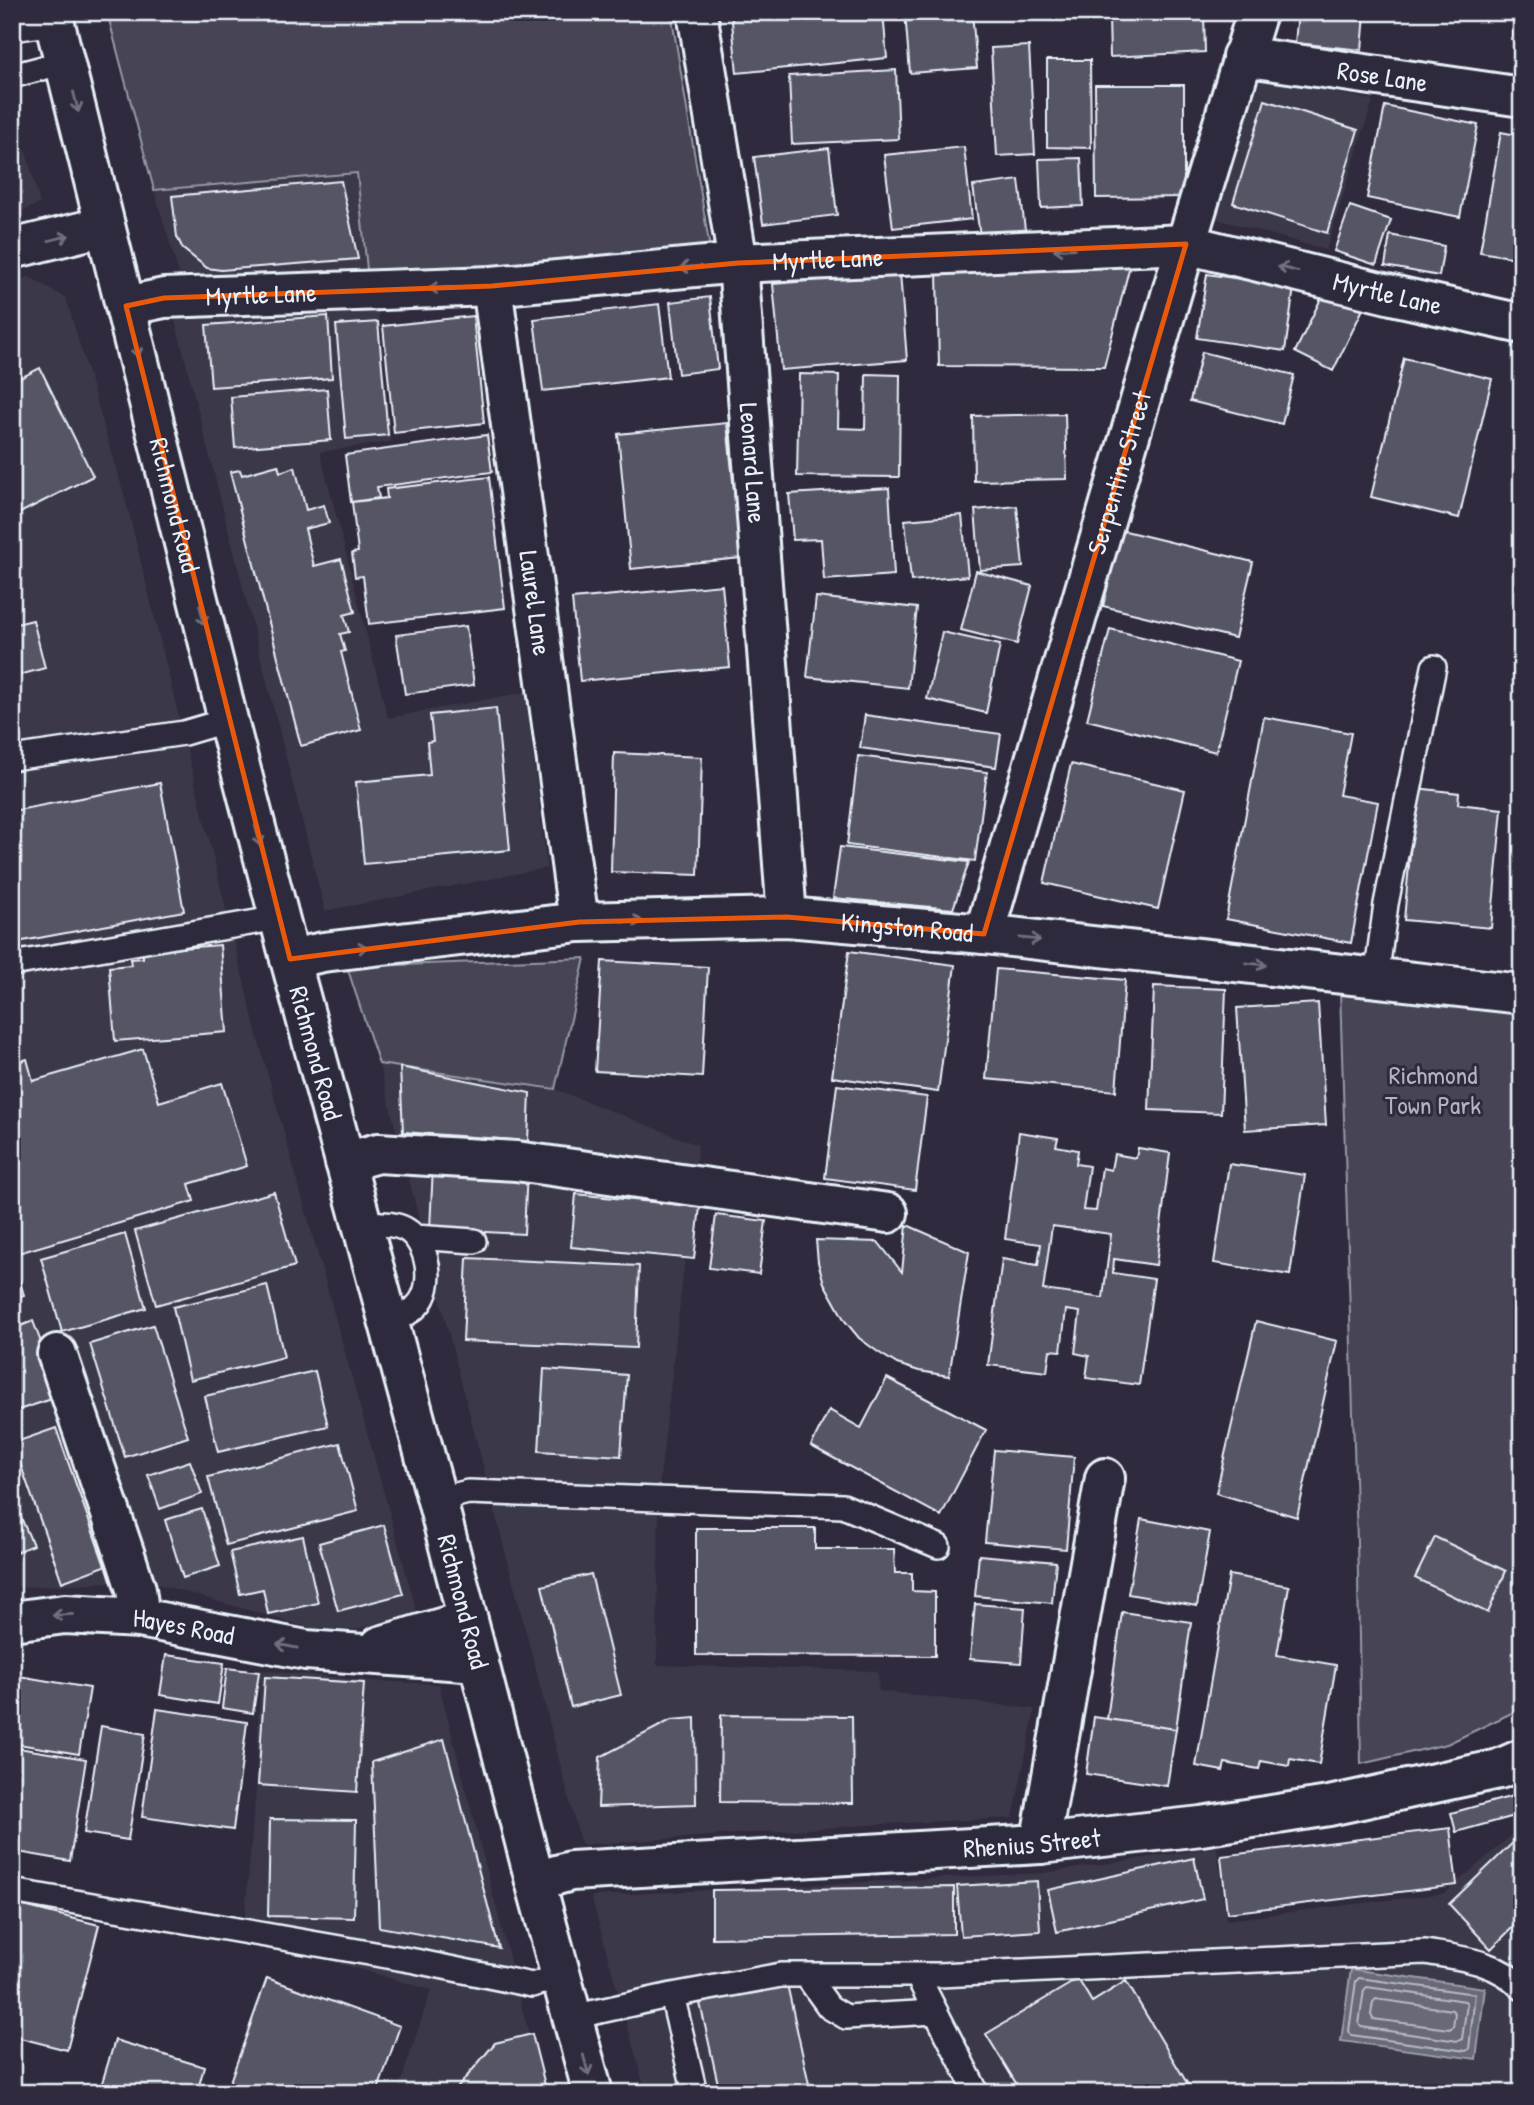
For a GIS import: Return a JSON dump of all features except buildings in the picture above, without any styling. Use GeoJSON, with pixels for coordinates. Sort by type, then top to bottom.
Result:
{"type":"FeatureCollection","features":[{"type":"Feature","properties":{"kind":"street","name":"Leonard Lane"},"geometry":{"type":"LineString","coordinates":[[697,12],[738,263],[787,917]]}},
{"type":"Feature","properties":{"kind":"street","name":"Serpentine Street"},"geometry":{"type":"LineString","coordinates":[[984,934],[1186,244],[1257,12]]}},
{"type":"Feature","properties":{"kind":"street","name":"Richmond Road"},"geometry":{"type":"LineString","coordinates":[[54,18],[279,918],[437,1500],[535,1881],[593,2093]]}},
{"type":"Feature","properties":{"kind":"street","name":"Rose Lane"},"geometry":{"type":"LineString","coordinates":[[1242,56],[1522,97]]}},
{"type":"Feature","properties":{"kind":"street"},"geometry":{"type":"LineString","coordinates":[[12,249],[105,226]]}},
{"type":"Feature","properties":{"kind":"street","name":"Myrtle Lane"},"geometry":{"type":"LineString","coordinates":[[127,306],[164,298],[492,286],[738,263],[1186,244],[1522,324]]}},
{"type":"Feature","properties":{"kind":"street","name":"Laurel Lane"},"geometry":{"type":"LineString","coordinates":[[492,286],[579,922]]}},
{"type":"Feature","properties":{"kind":"street","name":"Kingston Road"},"geometry":{"type":"LineString","coordinates":[[290,958],[336,950],[579,922],[787,917],[984,934],[1522,994]]}},
{"type":"Feature","properties":{"kind":"street"},"geometry":{"type":"LineString","coordinates":[[345,1162],[378,1153],[516,1161],[888,1213]]}},
{"type":"Feature","properties":{"kind":"street"},"geometry":{"type":"LineString","coordinates":[[57,1354],[136,1589],[140,1618]]}},
{"type":"Feature","properties":{"kind":"street"},"geometry":{"type":"LineString","coordinates":[[1040,1844],[1105,1478]]}},
{"type":"Feature","properties":{"kind":"street","name":"Hayes Road"},"geometry":{"type":"LineString","coordinates":[[12,1621],[65,1614],[140,1618],[306,1650],[479,1662]]}},
{"type":"Feature","properties":{"kind":"street","name":"Hayes Road"},"geometry":{"type":"LineString","coordinates":[[355,1654],[468,1619]]}},
{"type":"Feature","properties":{"kind":"street","name":"Rhenius Street"},"geometry":{"type":"LineString","coordinates":[[535,1881],[570,1871],[1040,1844],[1201,1826],[1329,1807],[1499,1769],[1522,1759]]}},
{"type":"Feature","properties":{"kind":"lane"},"geometry":{"type":"LineString","coordinates":[[12,30],[54,18]]}},
{"type":"Feature","properties":{"kind":"lane"},"geometry":{"type":"LineString","coordinates":[[12,76],[65,62]]}},
{"type":"Feature","properties":{"kind":"lane"},"geometry":{"type":"LineString","coordinates":[[1376,978],[1389,891],[1434,667]]}},
{"type":"Feature","properties":{"kind":"lane"},"geometry":{"type":"LineString","coordinates":[[12,758],[184,733],[228,720]]}},
{"type":"Feature","properties":{"kind":"lane"},"geometry":{"type":"LineString","coordinates":[[12,964],[279,918]]}},
{"type":"Feature","properties":{"kind":"lane"},"geometry":{"type":"LineString","coordinates":[[362,1223],[398,1226],[415,1237],[427,1268],[426,1294],[413,1310],[388,1322]]}},
{"type":"Feature","properties":{"kind":"lane"},"geometry":{"type":"LineString","coordinates":[[415,1237],[474,1241]]}},
{"type":"Feature","properties":{"kind":"lane"},"geometry":{"type":"LineString","coordinates":[[437,1500],[468,1492],[843,1506],[938,1546]]}},
{"type":"Feature","properties":{"kind":"lane"},"geometry":{"type":"LineString","coordinates":[[12,1891],[415,1961],[532,1985],[561,1976]]}},
{"type":"Feature","properties":{"kind":"lane"},"geometry":{"type":"LineString","coordinates":[[573,2017],[781,1975],[917,1975],[1425,1952],[1476,1960],[1511,1976],[1522,1988]]}},
{"type":"Feature","properties":{"kind":"lane"},"geometry":{"type":"LineString","coordinates":[[806,1975],[829,2007],[846,2017],[935,2012]]}},
{"type":"Feature","properties":{"kind":"lane"},"geometry":{"type":"LineString","coordinates":[[917,1975],[977,2093]]}},
{"type":"Feature","properties":{"kind":"lane"},"geometry":{"type":"LineString","coordinates":[[672,1995],[695,2093]]}},
{"type":"Feature","properties":{"kind":"highlighted area"},"geometry":{"type":"Polygon","coordinates":[[[1186,244],[984,934],[787,917],[579,922],[290,959],[126,306],[164,298],[492,286],[738,263],[1186,244]]]}},
{"type":"Feature","properties":{"kind":"shaded area"},"geometry":{"type":"Polygon","coordinates":[[[1256,78],[1373,100],[1326,250],[1213,218],[1256,78]]]}},
{"type":"Feature","properties":{"kind":"shaded area"},"geometry":{"type":"Polygon","coordinates":[[[12,101],[40,203],[12,216],[12,101]]]}},
{"type":"Feature","properties":{"kind":"shaded area"},"geometry":{"type":"Polygon","coordinates":[[[357,173],[368,279],[179,274],[154,190],[357,173]]]}},
{"type":"Feature","properties":{"kind":"shaded area"},"geometry":{"type":"Polygon","coordinates":[[[28,276],[66,298],[126,501],[257,1035],[417,1612],[355,1630],[310,1628],[143,1580],[12,1588],[12,284],[28,276]]]}},
{"type":"Feature","properties":{"kind":"shaded area"},"geometry":{"type":"Polygon","coordinates":[[[378,311],[391,442],[320,452],[388,718],[525,692],[547,868],[325,911],[174,316],[378,311]]]}},
{"type":"Feature","properties":{"kind":"shaded area"},"geometry":{"type":"Polygon","coordinates":[[[379,1064],[555,1089],[698,1145],[659,1488],[657,1665],[878,1671],[879,1691],[1035,1709],[1013,1818],[883,1824],[581,1845],[379,1064]]]}},
{"type":"Feature","properties":{"kind":"shaded area"},"geometry":{"type":"Polygon","coordinates":[[[260,1670],[373,1681],[439,1684],[544,2093],[397,2093],[431,1990],[243,1936],[256,1787],[260,1670]]]}},
{"type":"Feature","properties":{"kind":"shaded area"},"geometry":{"type":"Polygon","coordinates":[[[1522,1826],[1522,2093],[646,2093],[591,1896],[1043,1873],[1217,1847],[1226,1920],[1445,1893],[1522,1826]]]}},
{"type":"Feature","properties":{"kind":"green space"},"geometry":{"type":"Polygon","coordinates":[[[107,12],[671,12],[710,249],[368,279],[357,173],[154,190],[107,12]]]}},
{"type":"Feature","properties":{"kind":"green space"},"geometry":{"type":"Polygon","coordinates":[[[585,958],[555,1089],[379,1064],[347,967],[585,958]]]}},
{"type":"Feature","properties":{"kind":"green space","name":"Richmond Town Park"},"geometry":{"type":"Polygon","coordinates":[[[1340,989],[1522,1008],[1522,1708],[1447,1744],[1361,1764],[1358,1575],[1340,989]]]}},
{"type":"Feature","properties":{"kind":"water"},"geometry":{"type":"Polygon","coordinates":[[[1351,1969],[1485,1988],[1476,2059],[1341,2041],[1351,1969]]]}}]}
